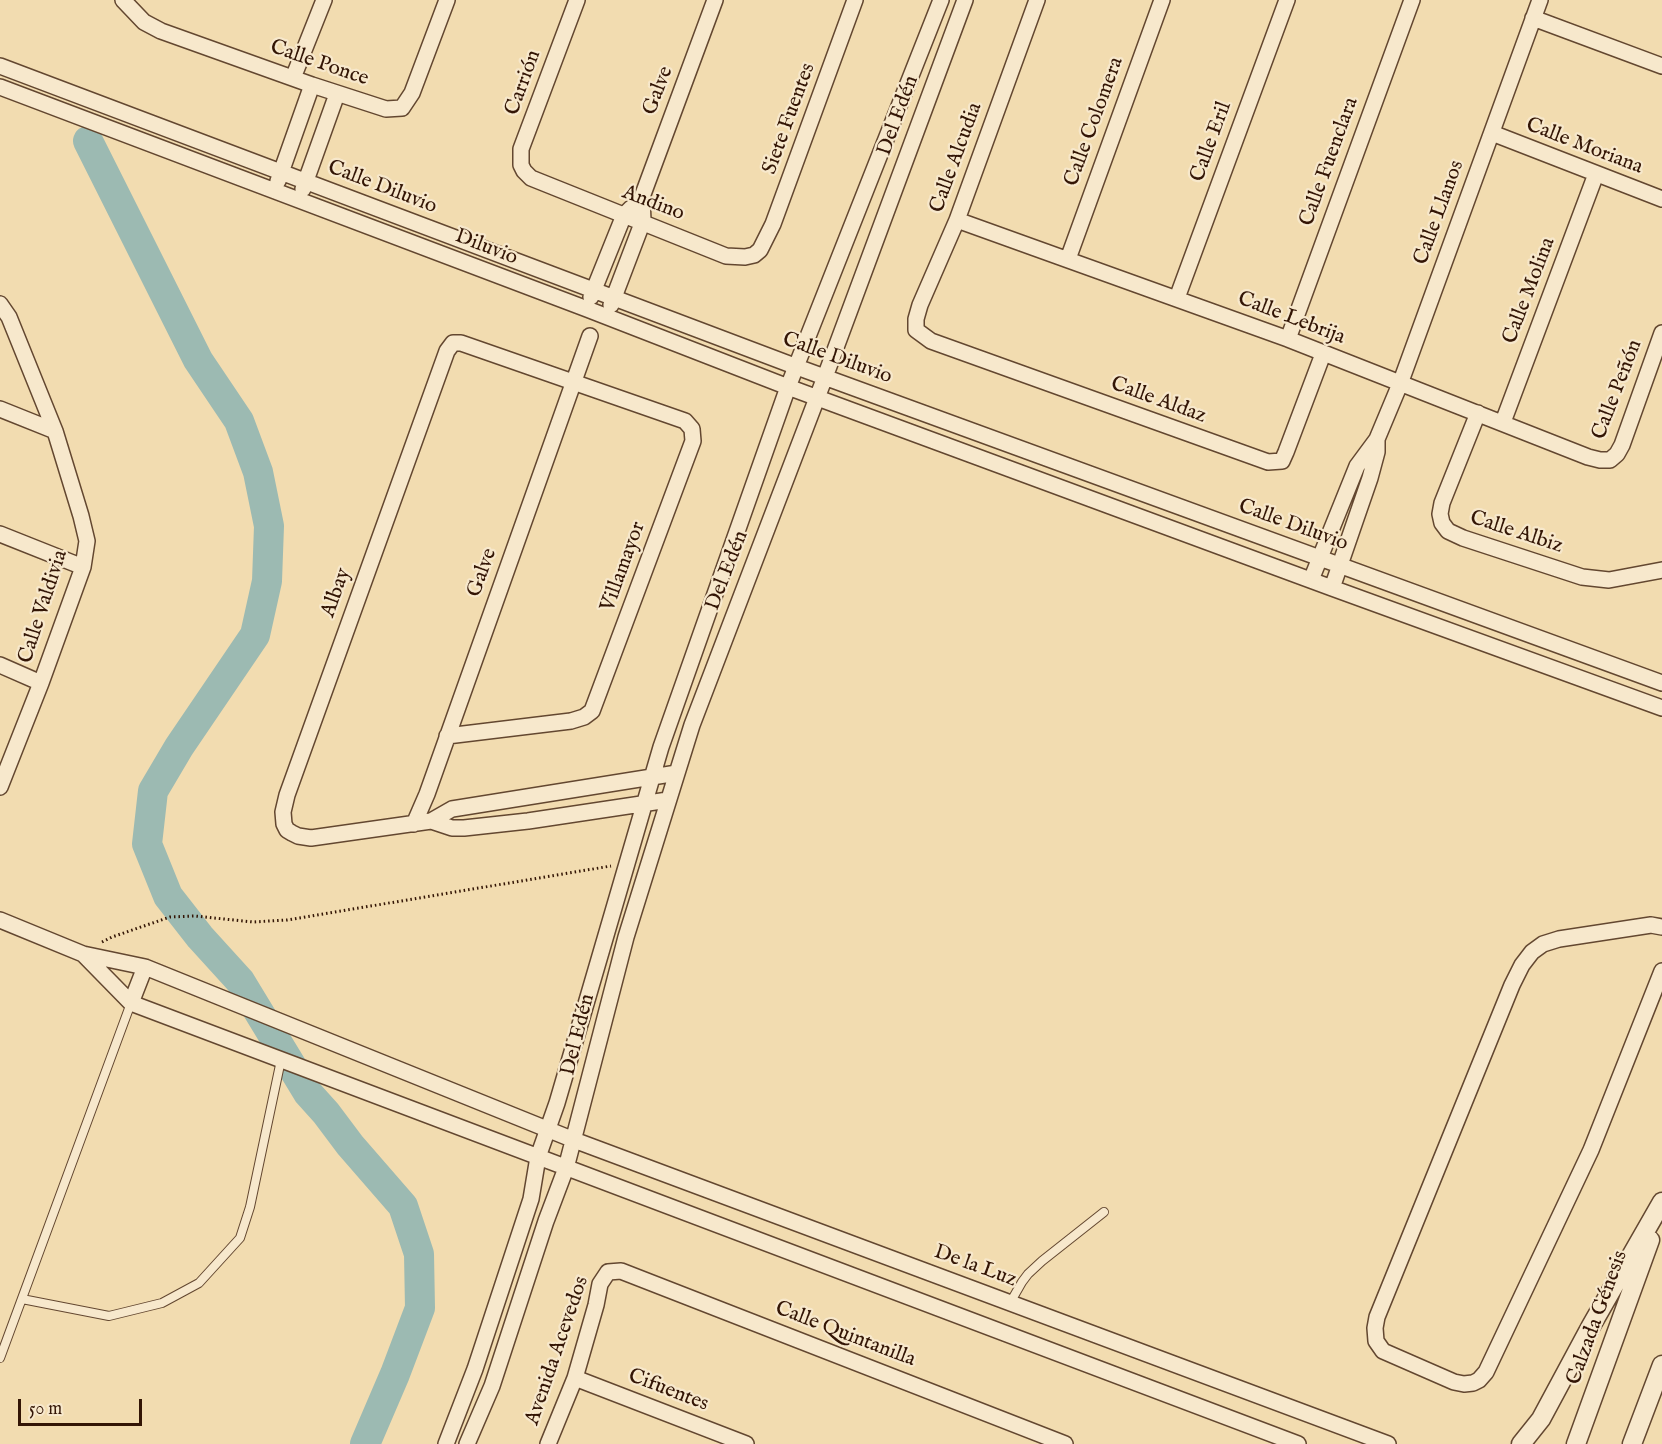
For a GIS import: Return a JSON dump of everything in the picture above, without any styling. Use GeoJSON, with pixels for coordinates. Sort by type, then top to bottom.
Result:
{"type":"FeatureCollection","features":[{"type":"Feature","properties":{"kind":"street","name":"Calle Ponce"},"geometry":{"type":"LineString","coordinates":[[123,0],[144,22],[161,31],[337,94],[386,109],[402,108],[411,93],[447,0]]}},
{"type":"Feature","properties":{"kind":"street"},"geometry":{"type":"LineString","coordinates":[[293,78],[324,0]]}},
{"type":"Feature","properties":{"kind":"street","name":"Carrión"},"geometry":{"type":"LineString","coordinates":[[531,178],[521,165],[522,149],[577,0]]}},
{"type":"Feature","properties":{"kind":"street","name":"Galve"},"geometry":{"type":"LineString","coordinates":[[642,197],[716,0]]}},
{"type":"Feature","properties":{"kind":"street","name":"Siete Fuentes"},"geometry":{"type":"LineString","coordinates":[[760,250],[773,224],[855,0]]}},
{"type":"Feature","properties":{"kind":"street","name":"Del Edén"},"geometry":{"type":"LineString","coordinates":[[446,1444],[475,1369],[531,1199],[538,1157],[665,736],[788,387],[941,0]]}},
{"type":"Feature","properties":{"kind":"street","name":"Del Edén"},"geometry":{"type":"LineString","coordinates":[[467,1444],[492,1386],[546,1221],[566,1168],[626,937],[692,725],[825,377],[965,0]]}},
{"type":"Feature","properties":{"kind":"street","name":"Calle Alcudia"},"geometry":{"type":"LineString","coordinates":[[916,330],[920,305],[957,220],[1037,0]]}},
{"type":"Feature","properties":{"kind":"street","name":"Calle Colomera"},"geometry":{"type":"LineString","coordinates":[[1068,259],[1162,0]]}},
{"type":"Feature","properties":{"kind":"street","name":"Calle Eril"},"geometry":{"type":"LineString","coordinates":[[1177,298],[1287,0]]}},
{"type":"Feature","properties":{"kind":"street","name":"Calle Fuenclara"},"geometry":{"type":"LineString","coordinates":[[1288,339],[1412,0]]}},
{"type":"Feature","properties":{"kind":"street","name":"Calle Llanos"},"geometry":{"type":"LineString","coordinates":[[1377,439],[1400,384],[1540,0]]}},
{"type":"Feature","properties":{"kind":"street"},"geometry":{"type":"LineString","coordinates":[[1533,18],[1662,66]]}},
{"type":"Feature","properties":{"kind":"street","name":"Calle Diluvio"},"geometry":{"type":"LineString","coordinates":[[0,66],[797,367],[1662,683]]}},
{"type":"Feature","properties":{"kind":"street"},"geometry":{"type":"LineString","coordinates":[[275,191],[312,85]]}},
{"type":"Feature","properties":{"kind":"street","name":"Diluvio"},"geometry":{"type":"LineString","coordinates":[[0,87],[788,387],[1662,708]]}},
{"type":"Feature","properties":{"kind":"street"},"geometry":{"type":"LineString","coordinates":[[299,200],[337,94]]}},
{"type":"Feature","properties":{"kind":"street","name":"Calle Moriana"},"geometry":{"type":"LineString","coordinates":[[1492,133],[1662,199]]}},
{"type":"Feature","properties":{"kind":"street","name":"Calle Molina"},"geometry":{"type":"LineString","coordinates":[[1503,422],[1596,174]]}},
{"type":"Feature","properties":{"kind":"street","name":"Andino"},"geometry":{"type":"LineString","coordinates":[[531,178],[726,256],[745,257],[760,250]]}},
{"type":"Feature","properties":{"kind":"street"},"geometry":{"type":"LineString","coordinates":[[587,309],[624,215],[642,197]]}},
{"type":"Feature","properties":{"kind":"street"},"geometry":{"type":"LineString","coordinates":[[606,316],[643,221],[642,197]]}},
{"type":"Feature","properties":{"kind":"street","name":"Calle Lebrija"},"geometry":{"type":"LineString","coordinates":[[957,220],[1288,339],[1588,457],[1610,460]]}},
{"type":"Feature","properties":{"kind":"street","name":"Calle Valdivia"},"geometry":{"type":"LineString","coordinates":[[0,304],[9,317],[55,431],[87,542],[83,567],[0,787]]}},
{"type":"Feature","properties":{"kind":"street","name":"Calle Aldaz"},"geometry":{"type":"LineString","coordinates":[[916,330],[931,341],[1268,462],[1282,461],[1287,452],[1323,354]]}},
{"type":"Feature","properties":{"kind":"street","name":"Calle Peñón"},"geometry":{"type":"LineString","coordinates":[[1610,460],[1622,445],[1662,333]]}},
{"type":"Feature","properties":{"kind":"street","name":"Galve"},"geometry":{"type":"LineString","coordinates":[[414,824],[427,794],[568,380],[590,336]]}},
{"type":"Feature","properties":{"kind":"street","name":"Albay"},"geometry":{"type":"LineString","coordinates":[[568,380],[462,343],[453,343],[447,351],[287,795],[283,812],[284,824],[287,830],[298,836],[311,838],[431,821],[452,809],[677,772]]}},
{"type":"Feature","properties":{"kind":"street","name":"Villamayor"},"geometry":{"type":"LineString","coordinates":[[447,736],[571,721],[584,717],[592,711],[693,441],[692,429],[684,421],[568,380]]}},
{"type":"Feature","properties":{"kind":"street"},"geometry":{"type":"LineString","coordinates":[[0,410],[55,431]]}},
{"type":"Feature","properties":{"kind":"street","name":"Calle Albiz"},"geometry":{"type":"LineString","coordinates":[[1478,413],[1442,503],[1440,514],[1442,523],[1448,531],[1582,577],[1609,580],[1662,570]]}},
{"type":"Feature","properties":{"kind":"street"},"geometry":{"type":"LineString","coordinates":[[1311,580],[1358,466],[1377,439]]}},
{"type":"Feature","properties":{"kind":"street"},"geometry":{"type":"LineString","coordinates":[[1332,588],[1370,478],[1377,452],[1377,439]]}},
{"type":"Feature","properties":{"kind":"street"},"geometry":{"type":"LineString","coordinates":[[0,534],[83,567]]}},
{"type":"Feature","properties":{"kind":"street"},"geometry":{"type":"LineString","coordinates":[[0,665],[41,683]]}},
{"type":"Feature","properties":{"kind":"street","name":"Albay"},"geometry":{"type":"LineString","coordinates":[[431,821],[452,828],[464,828],[668,800]]}},
{"type":"Feature","properties":{"kind":"street"},"geometry":{"type":"LineString","coordinates":[[0,920],[83,954],[131,1003],[1298,1444]]}},
{"type":"Feature","properties":{"kind":"street"},"geometry":{"type":"LineString","coordinates":[[1658,923],[1559,939],[1532,952],[1522,965],[1377,1317],[1376,1341],[1383,1351],[1454,1382],[1473,1383],[1486,1372],[1591,1150],[1662,971]]}},
{"type":"Feature","properties":{"kind":"street","name":"De la Luz"},"geometry":{"type":"LineString","coordinates":[[83,954],[145,967],[574,1140],[1388,1444]]}},
{"type":"Feature","properties":{"kind":"street"},"geometry":{"type":"LineString","coordinates":[[131,1003],[145,967]]}},
{"type":"Feature","properties":{"kind":"street"},"geometry":{"type":"LineString","coordinates":[[1521,1444],[1541,1419],[1662,1202]]}},
{"type":"Feature","properties":{"kind":"street","name":"Calzada Génesis"},"geometry":{"type":"LineString","coordinates":[[1576,1444],[1662,1207]]}},
{"type":"Feature","properties":{"kind":"street","name":"Calle Quintanilla"},"geometry":{"type":"LineString","coordinates":[[608,1272],[621,1271],[1065,1444]]}},
{"type":"Feature","properties":{"kind":"street","name":"Avenida Acevedos"},"geometry":{"type":"LineString","coordinates":[[548,1444],[574,1378],[600,1284],[608,1272]]}},
{"type":"Feature","properties":{"kind":"street"},"geometry":{"type":"LineString","coordinates":[[1632,1444],[1662,1365]]}},
{"type":"Feature","properties":{"kind":"street","name":"Cifuentes"},"geometry":{"type":"LineString","coordinates":[[574,1378],[746,1444]]}},
{"type":"Feature","properties":{"kind":"lane"},"geometry":{"type":"LineString","coordinates":[[0,1358],[131,1003]]}},
{"type":"Feature","properties":{"kind":"lane"},"geometry":{"type":"LineString","coordinates":[[22,1299],[109,1316],[162,1303],[199,1282],[240,1238],[250,1207],[281,1060]]}},
{"type":"Feature","properties":{"kind":"lane"},"geometry":{"type":"LineString","coordinates":[[1011,1303],[1022,1282],[1042,1261],[1104,1212]]}},
{"type":"Feature","properties":{"kind":"path"},"geometry":{"type":"LineString","coordinates":[[83,954],[111,937],[170,917],[195,916],[253,922],[287,920],[626,863]]}},
{"type":"Feature","properties":{"kind":"waterway"},"geometry":{"type":"LineString","coordinates":[[88,141],[198,360],[239,421],[258,472],[269,526],[267,581],[255,635],[179,747],[153,791],[147,844],[168,896],[200,937],[240,981],[308,1093],[403,1206],[419,1254],[420,1308],[365,1444]]}}]}
